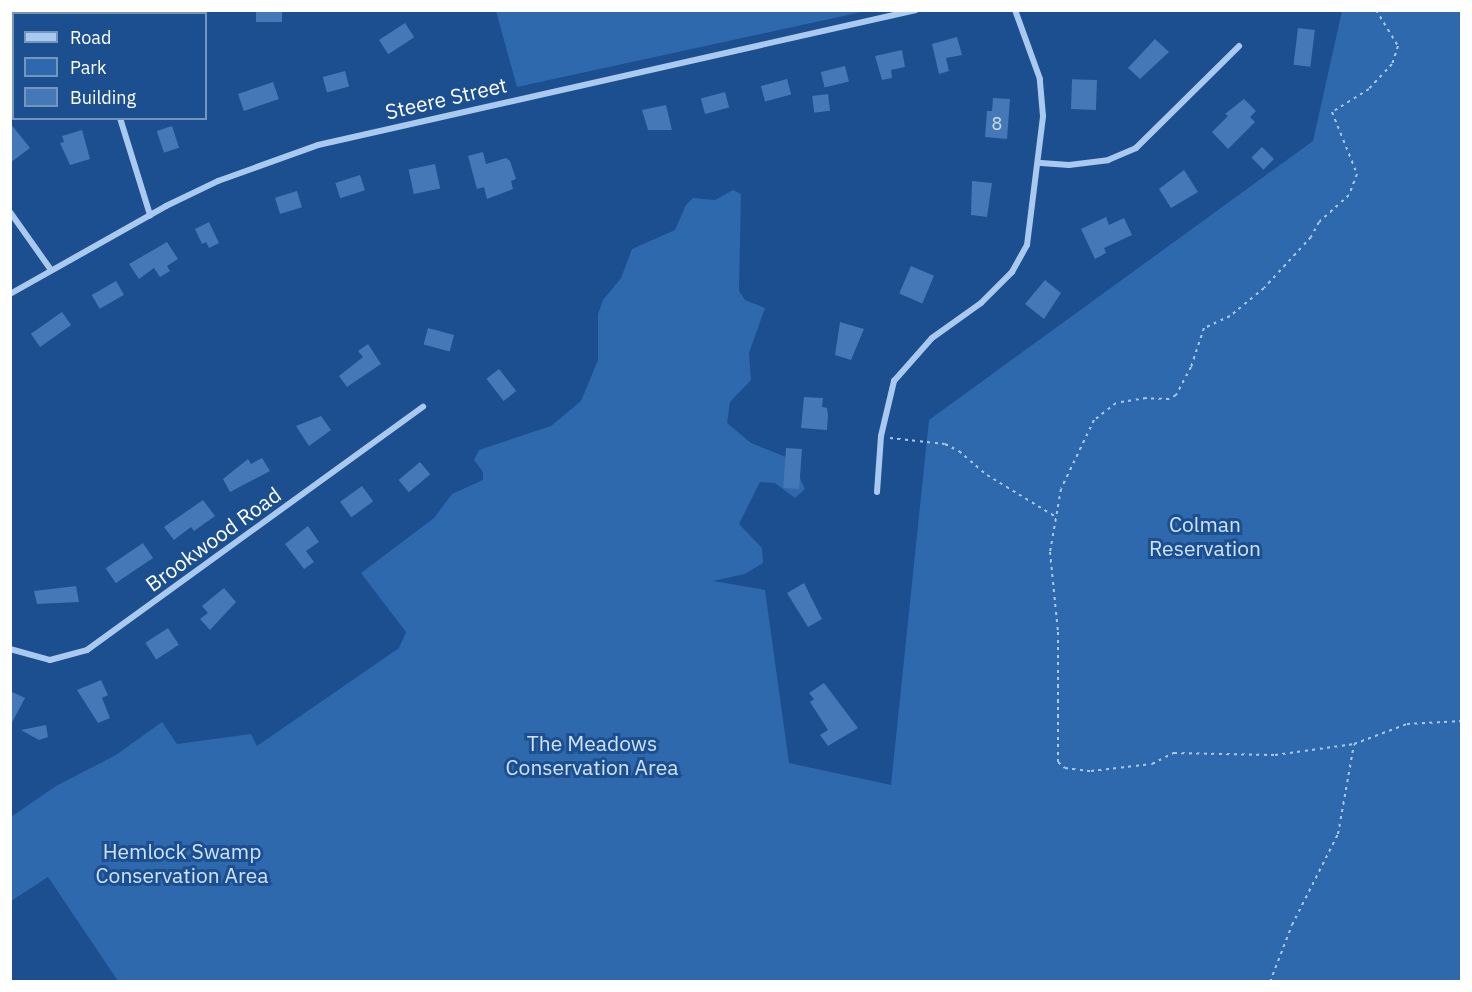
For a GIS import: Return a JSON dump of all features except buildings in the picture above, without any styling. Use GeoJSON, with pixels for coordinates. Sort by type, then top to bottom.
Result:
{"type":"FeatureCollection","features":[{"type":"Feature","properties":{"kind":"street","name":"Steere Street"},"geometry":{"type":"LineString","coordinates":[[10,294],[150,215],[218,181],[318,145],[916,10]]}},
{"type":"Feature","properties":{"kind":"street"},"geometry":{"type":"LineString","coordinates":[[877,492],[881,436],[894,381],[932,338],[981,303],[1012,272],[1028,245],[1041,163],[1043,116],[1040,79],[1015,10]]}},
{"type":"Feature","properties":{"kind":"street"},"geometry":{"type":"LineString","coordinates":[[1041,163],[1069,165],[1108,160],[1136,148],[1239,46]]}},
{"type":"Feature","properties":{"kind":"street"},"geometry":{"type":"LineString","coordinates":[[121,120],[150,215]]}},
{"type":"Feature","properties":{"kind":"street"},"geometry":{"type":"LineString","coordinates":[[10,212],[51,270]]}},
{"type":"Feature","properties":{"kind":"street","name":"Brookwood Road"},"geometry":{"type":"LineString","coordinates":[[10,649],[27,657],[50,660],[87,650],[423,406]]}},
{"type":"Feature","properties":{"kind":"path"},"geometry":{"type":"LineString","coordinates":[[1376,10],[1398,46],[1392,64],[1369,89],[1332,112],[1357,174],[1349,195],[1319,222],[1311,237],[1264,288],[1230,316],[1204,328],[1191,367],[1176,395],[1116,403],[1094,420],[1061,489],[1050,552],[1057,598],[1056,687],[1060,766],[1091,771],[1152,764],[1174,753],[1275,755],[1354,744],[1407,724],[1461,721]]}},
{"type":"Feature","properties":{"kind":"path"},"geometry":{"type":"LineString","coordinates":[[881,436],[945,444],[1056,517]]}},
{"type":"Feature","properties":{"kind":"path"},"geometry":{"type":"LineString","coordinates":[[1270,981],[1292,925],[1338,834],[1354,744]]}},
{"type":"Feature","properties":{"kind":"green space"},"geometry":{"type":"Polygon","coordinates":[[[496,10],[866,11],[517,87],[496,10]]]}},
{"type":"Feature","properties":{"kind":"green space"},"geometry":{"type":"Polygon","coordinates":[[[1342,11],[1461,11],[1461,981],[118,981],[48,877],[11,901],[11,817],[56,786],[116,755],[162,722],[177,744],[251,734],[257,746],[399,648],[406,632],[361,573],[434,518],[452,494],[483,480],[483,472],[474,460],[479,450],[551,426],[581,401],[598,360],[598,314],[603,300],[621,278],[632,249],[675,230],[686,205],[693,198],[715,200],[733,190],[741,194],[739,291],[745,300],[765,308],[749,353],[751,380],[730,402],[727,423],[751,443],[791,459],[805,489],[795,498],[775,483],[760,482],[739,524],[762,548],[763,563],[745,574],[713,581],[765,590],[789,763],[891,785],[929,420],[1313,141],[1342,11]]]}},
{"type":"Feature","properties":{"kind":"park label","name":"Colman Reservation"},"geometry":{"type":"Point","coordinates":[1205,536]}},
{"type":"Feature","properties":{"kind":"park label","name":"The Meadows Conservation Area"},"geometry":{"type":"Point","coordinates":[592,755]}},
{"type":"Feature","properties":{"kind":"park label","name":"Hemlock Swamp Conservation Area"},"geometry":{"type":"Point","coordinates":[182,863]}}]}
